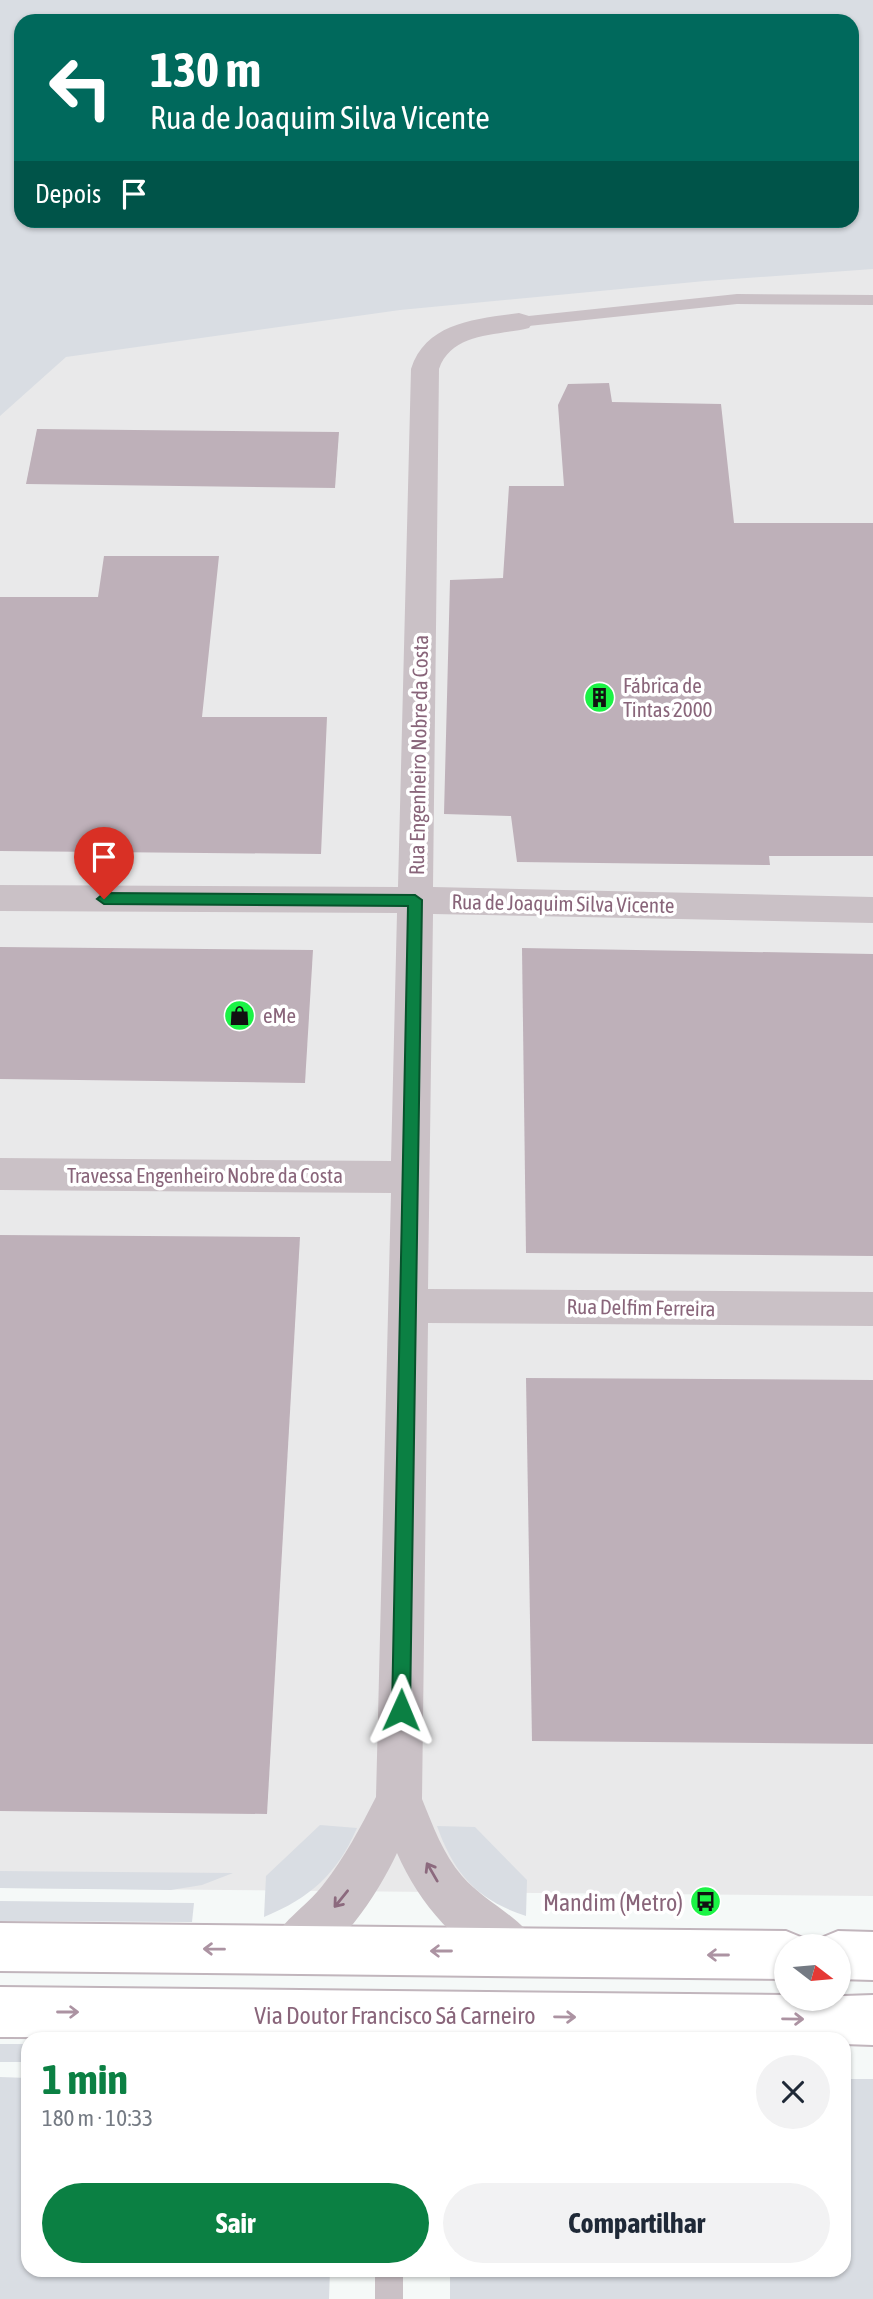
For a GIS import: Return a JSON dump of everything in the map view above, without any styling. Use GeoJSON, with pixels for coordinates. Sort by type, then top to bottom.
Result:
{"type":"FeatureCollection","features":[{"type":"Feature","properties":{"kind":"main road"},"geometry":{"type":"LineString","coordinates":[[0,1947],[774,1955]]}},
{"type":"Feature","properties":{"kind":"main road"},"geometry":{"type":"LineString","coordinates":[[851,1955],[873,1956]]}},
{"type":"Feature","properties":{"kind":"main road","name":"Via Doutor Francisco Sá Carneiro"},"geometry":{"type":"LineString","coordinates":[[0,2012],[309,2027],[873,2020]]}},
{"type":"Feature","properties":{"kind":"street","name":"Rua Engenheiro Nobre da Costa"},"geometry":{"type":"LineString","coordinates":[[516,1951],[454,1903],[436,1881],[399,1799],[425,369],[434,348],[457,336],[478,327],[519,322]]}},
{"type":"Feature","properties":{"kind":"street","name":"Rua de Joaquim Silva Vicente"},"geometry":{"type":"LineString","coordinates":[[0,898],[415,900],[873,910]]}},
{"type":"Feature","properties":{"kind":"street","name":"Travessa Engenheiro Nobre da Costa"},"geometry":{"type":"LineString","coordinates":[[0,1174],[411,1177]]}},
{"type":"Feature","properties":{"kind":"street","name":"Rua Delfim Ferreira"},"geometry":{"type":"LineString","coordinates":[[408,1306],[873,1309]]}},
{"type":"Feature","properties":{"kind":"street","name":"Rua Engenheiro Nobre da Costa"},"geometry":{"type":"LineString","coordinates":[[292,1950],[338,1903],[367,1866],[399,1799]]}},
{"type":"Feature","properties":{"kind":"lane"},"geometry":{"type":"LineString","coordinates":[[519,322],[737,299],[873,300]]}},
{"type":"Feature","properties":{"kind":"lane"},"geometry":{"type":"LineString","coordinates":[[737,299],[873,312]]}},
{"type":"Feature","properties":{"kind":"lane"},"geometry":{"type":"LineString","coordinates":[[389,2277],[389,2299]]}},
{"type":"Feature","properties":{"kind":"shaded area"},"geometry":{"type":"Polygon","coordinates":[[[0,0],[873,0],[873,1896],[0,1888],[0,0]]]}},
{"type":"Feature","properties":{"kind":"shaded area"},"geometry":{"type":"Polygon","coordinates":[[[0,0],[873,0],[873,269],[705,281],[400,310],[66,357],[0,416],[0,0]]]}},
{"type":"Feature","properties":{"kind":"shaded area"},"geometry":{"type":"Polygon","coordinates":[[[320,1825],[357,1828],[340,1859],[320,1883],[295,1902],[264,1917],[266,1876],[320,1825]]]}},
{"type":"Feature","properties":{"kind":"shaded area"},"geometry":{"type":"Polygon","coordinates":[[[437,1826],[475,1827],[527,1880],[526,1916],[494,1902],[470,1883],[451,1858],[437,1826]]]}},
{"type":"Feature","properties":{"kind":"shaded area"},"geometry":{"type":"Polygon","coordinates":[[[0,1871],[233,1873],[202,1885],[171,1890],[0,1888],[0,1871]]]}},
{"type":"Feature","properties":{"kind":"shaded area"},"geometry":{"type":"Polygon","coordinates":[[[0,1901],[194,1903],[192,1922],[0,1921],[0,1901]]]}},
{"type":"Feature","properties":{"kind":"shaded area"},"geometry":{"type":"Polygon","coordinates":[[[0,2044],[21,2044],[21,2062],[0,2062],[0,2044]]]}},
{"type":"Feature","properties":{"kind":"shaded area"},"geometry":{"type":"Polygon","coordinates":[[[0,2077],[21,2078],[21,2277],[330,2277],[329,2299],[0,2299],[0,2077]]]}},
{"type":"Feature","properties":{"kind":"shaded area"},"geometry":{"type":"Polygon","coordinates":[[[851,2079],[873,2079],[873,2299],[450,2299],[450,2277],[851,2277],[851,2079]]]}},
{"type":"Feature","properties":{"kind":"building","name":"Fábrica de Tintas 2000"},"geometry":{"type":"Polygon","coordinates":[[[609,383],[612,402],[721,404],[734,523],[873,523],[873,856],[769,856],[770,865],[517,862],[511,816],[444,814],[450,580],[503,578],[509,486],[564,486],[558,405],[568,384],[609,383]]]}},
{"type":"Feature","properties":{"kind":"building"},"geometry":{"type":"Polygon","coordinates":[[[37,429],[339,432],[335,488],[26,484],[37,429]]]}},
{"type":"Feature","properties":{"kind":"building"},"geometry":{"type":"Polygon","coordinates":[[[104,556],[219,556],[202,717],[327,717],[321,854],[0,851],[0,597],[98,597],[104,556]]]}},
{"type":"Feature","properties":{"kind":"building"},"geometry":{"type":"Polygon","coordinates":[[[0,947],[313,950],[305,1083],[0,1079],[0,947]]]}},
{"type":"Feature","properties":{"kind":"building"},"geometry":{"type":"Polygon","coordinates":[[[522,948],[873,954],[873,1256],[526,1253],[522,948]]]}},
{"type":"Feature","properties":{"kind":"building"},"geometry":{"type":"Polygon","coordinates":[[[0,1235],[300,1237],[267,1814],[0,1811],[0,1235]]]}},
{"type":"Feature","properties":{"kind":"building"},"geometry":{"type":"Polygon","coordinates":[[[526,1378],[873,1380],[873,1744],[532,1741],[526,1378]]]}},
{"type":"Feature","properties":{"kind":"place","name":"Fábrica de Tintas 2000"},"geometry":{"type":"Point","coordinates":[600,697]}},
{"type":"Feature","properties":{"kind":"place","name":"eMe"},"geometry":{"type":"Point","coordinates":[240,1015]}},
{"type":"Feature","properties":{"kind":"place","name":"Mandim (Metro)"},"geometry":{"type":"Point","coordinates":[706,1902]}},
{"type":"Feature","properties":{"kind":"route"},"geometry":{"type":"LineString","coordinates":[[104,899],[415,900],[401,1710]]}}]}
